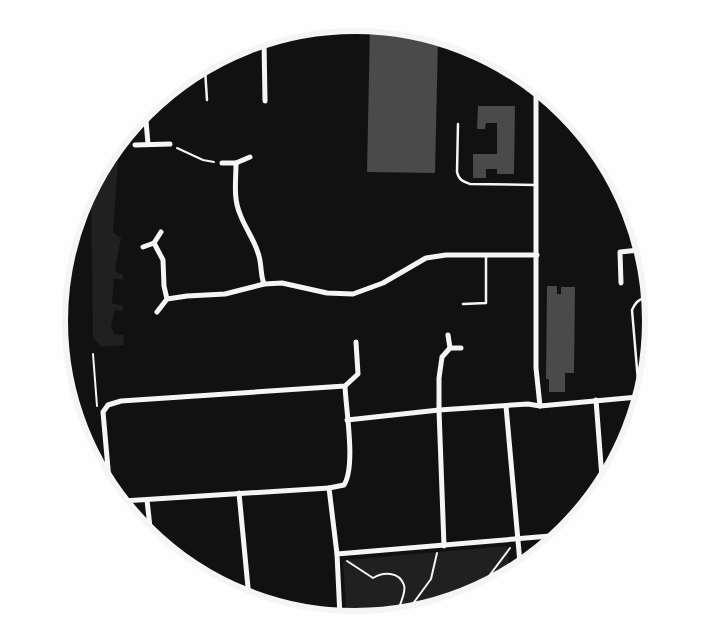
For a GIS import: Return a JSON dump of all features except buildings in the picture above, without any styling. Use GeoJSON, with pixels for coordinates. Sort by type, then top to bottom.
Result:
{"type":"FeatureCollection","features":[{"type":"Feature","properties":{"kind":"street"},"geometry":{"type":"LineString","coordinates":[[264,46],[265,101]]}},
{"type":"Feature","properties":{"kind":"street"},"geometry":{"type":"LineString","coordinates":[[536,95],[536,368],[540,406]]}},
{"type":"Feature","properties":{"kind":"street"},"geometry":{"type":"LineString","coordinates":[[146,120],[148,144]]}},
{"type":"Feature","properties":{"kind":"street"},"geometry":{"type":"LineString","coordinates":[[135,144],[170,144]]}},
{"type":"Feature","properties":{"kind":"street"},"geometry":{"type":"LineString","coordinates":[[222,163],[236,163],[250,157]]}},
{"type":"Feature","properties":{"kind":"street"},"geometry":{"type":"LineString","coordinates":[[236,163],[235,195],[239,212],[254,240],[261,260],[261,278],[264,284]]}},
{"type":"Feature","properties":{"kind":"street"},"geometry":{"type":"LineString","coordinates":[[143,247],[154,243],[161,232]]}},
{"type":"Feature","properties":{"kind":"street"},"geometry":{"type":"LineString","coordinates":[[154,243],[163,260],[166,299],[157,312]]}},
{"type":"Feature","properties":{"kind":"street"},"geometry":{"type":"LineString","coordinates":[[622,283],[620,252],[636,250]]}},
{"type":"Feature","properties":{"kind":"street"},"geometry":{"type":"LineString","coordinates":[[166,299],[225,294],[264,284],[282,283],[327,294],[353,294],[383,283],[426,258],[446,254],[537,255]]}},
{"type":"Feature","properties":{"kind":"street"},"geometry":{"type":"LineString","coordinates":[[448,335],[450,348]]}},
{"type":"Feature","properties":{"kind":"street"},"geometry":{"type":"LineString","coordinates":[[108,473],[103,412],[108,405],[121,402],[345,386],[358,374],[356,342]]}},
{"type":"Feature","properties":{"kind":"street"},"geometry":{"type":"LineString","coordinates":[[444,546],[438,410],[439,378],[442,357],[450,348],[461,348]]}},
{"type":"Feature","properties":{"kind":"street"},"geometry":{"type":"LineString","coordinates":[[128,501],[344,486],[349,477],[350,468],[345,386]]}},
{"type":"Feature","properties":{"kind":"street"},"geometry":{"type":"LineString","coordinates":[[347,420],[438,410],[528,404],[540,406],[635,397]]}},
{"type":"Feature","properties":{"kind":"street"},"geometry":{"type":"LineString","coordinates":[[596,400],[602,473]]}},
{"type":"Feature","properties":{"kind":"street"},"geometry":{"type":"LineString","coordinates":[[506,406],[520,559]]}},
{"type":"Feature","properties":{"kind":"street"},"geometry":{"type":"LineString","coordinates":[[329,488],[337,554],[336,569],[340,610]]}},
{"type":"Feature","properties":{"kind":"street"},"geometry":{"type":"LineString","coordinates":[[239,494],[248,590]]}},
{"type":"Feature","properties":{"kind":"street"},"geometry":{"type":"LineString","coordinates":[[147,500],[150,526]]}},
{"type":"Feature","properties":{"kind":"street"},"geometry":{"type":"LineString","coordinates":[[337,554],[549,536]]}},
{"type":"Feature","properties":{"kind":"lane"},"geometry":{"type":"LineString","coordinates":[[205,73],[207,100]]}},
{"type":"Feature","properties":{"kind":"lane"},"geometry":{"type":"LineString","coordinates":[[458,124],[457,172],[463,182],[470,184],[537,185]]}},
{"type":"Feature","properties":{"kind":"lane"},"geometry":{"type":"LineString","coordinates":[[463,304],[486,303],[486,255]]}},
{"type":"Feature","properties":{"kind":"lane"},"geometry":{"type":"LineString","coordinates":[[638,381],[632,310],[635,303],[640,298],[644,298]]}},
{"type":"Feature","properties":{"kind":"path"},"geometry":{"type":"LineString","coordinates":[[170,144],[203,160],[222,163]]}},
{"type":"Feature","properties":{"kind":"path"},"geometry":{"type":"LineString","coordinates":[[93,354],[98,411],[103,412]]}},
{"type":"Feature","properties":{"kind":"path"},"geometry":{"type":"LineString","coordinates":[[488,578],[503,556],[519,539]]}},
{"type":"Feature","properties":{"kind":"path"},"geometry":{"type":"LineString","coordinates":[[412,605],[431,579],[437,552],[444,546]]}},
{"type":"Feature","properties":{"kind":"path"},"geometry":{"type":"LineString","coordinates":[[337,554],[373,578],[382,573],[390,573],[398,578],[404,585],[401,607]]}},
{"type":"Feature","properties":{"kind":"shaded area"},"geometry":{"type":"Polygon","coordinates":[[[119,154],[113,232],[121,238],[115,269],[117,273],[123,274],[123,279],[114,279],[112,303],[123,306],[123,311],[115,310],[111,326],[114,334],[123,335],[124,345],[101,347],[93,337],[91,201],[119,154]]]}},
{"type":"Feature","properties":{"kind":"shaded area"},"geometry":{"type":"Polygon","coordinates":[[[507,546],[510,566],[466,589],[430,601],[393,608],[355,611],[346,611],[343,563],[345,560],[507,546]]]}}]}
